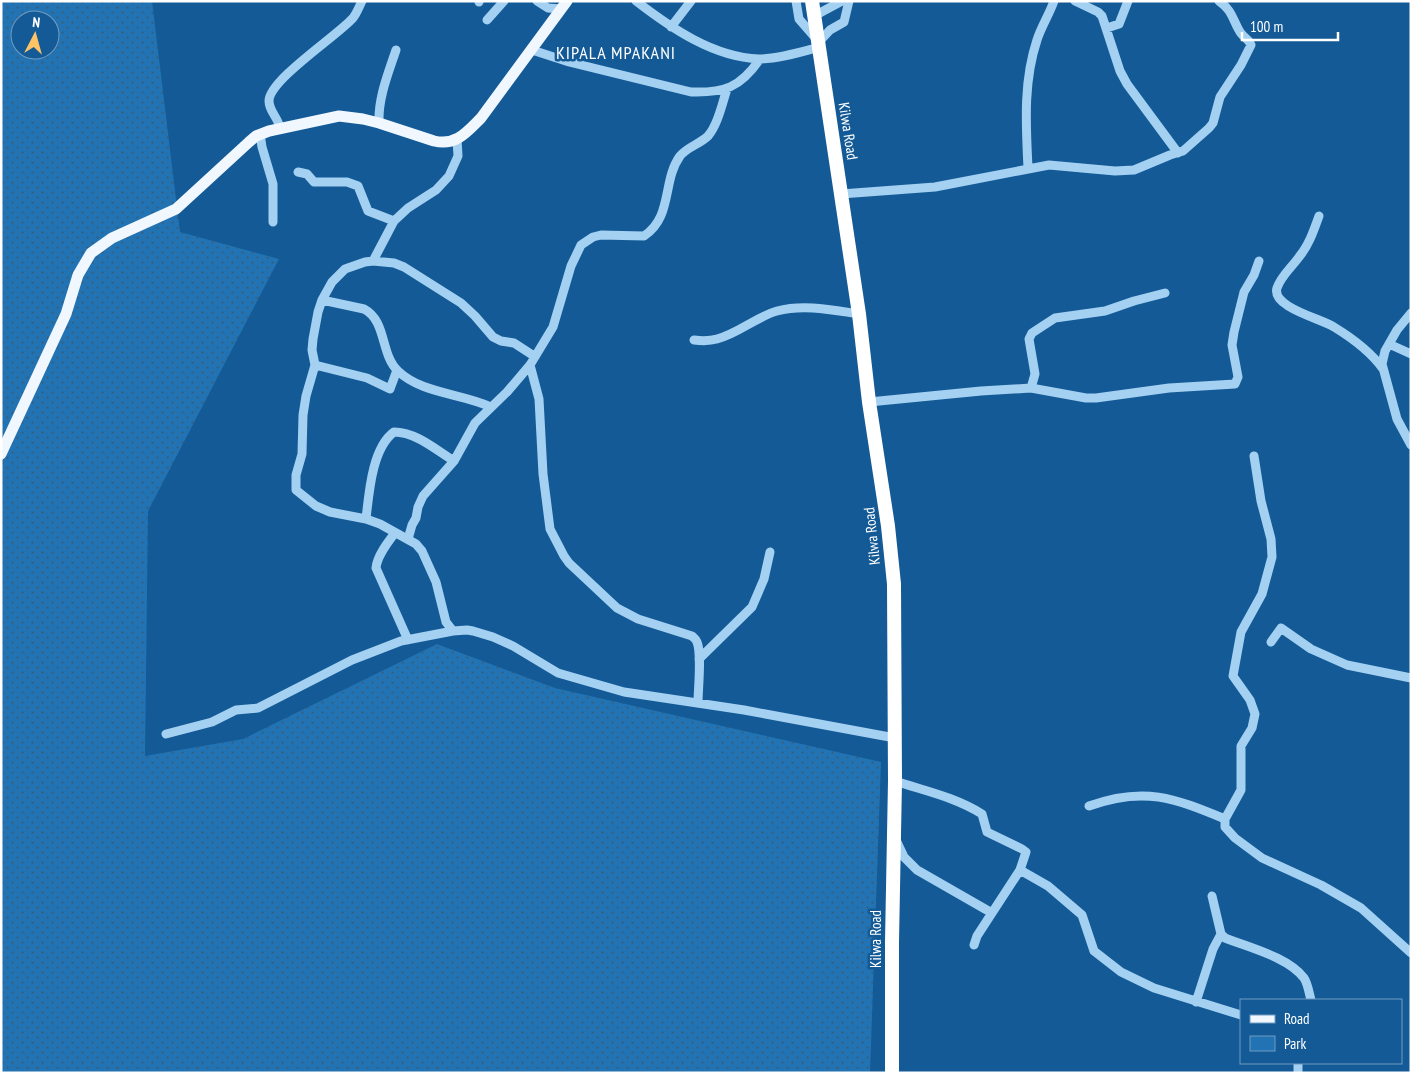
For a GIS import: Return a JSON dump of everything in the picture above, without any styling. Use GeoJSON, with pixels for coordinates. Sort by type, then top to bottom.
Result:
{"type":"FeatureCollection","features":[{"type":"Feature","properties":{"kind":"highway","name":"Kilwa Road"},"geometry":{"type":"LineString","coordinates":[[812,1],[859,314],[869,402],[883,484],[894,584],[895,781],[892,1073]]}},
{"type":"Feature","properties":{"kind":"main road"},"geometry":{"type":"LineString","coordinates":[[1,454],[66,314],[78,275],[91,253],[112,238],[176,209],[230,158],[260,134],[339,116],[379,123],[443,143],[457,139],[481,118],[564,5]]}},
{"type":"Feature","properties":{"kind":"street"},"geometry":{"type":"LineString","coordinates":[[280,128],[270,106],[270,93],[300,63],[353,17],[362,1]]}},
{"type":"Feature","properties":{"kind":"street"},"geometry":{"type":"LineString","coordinates":[[487,20],[504,1]]}},
{"type":"Feature","properties":{"kind":"street"},"geometry":{"type":"LineString","coordinates":[[537,1],[548,8],[564,5]]}},
{"type":"Feature","properties":{"kind":"street"},"geometry":{"type":"LineString","coordinates":[[636,1],[671,27],[719,51],[760,59],[790,54],[819,45],[830,30],[844,22],[849,1]]}},
{"type":"Feature","properties":{"kind":"street"},"geometry":{"type":"LineString","coordinates":[[671,27],[691,1]]}},
{"type":"Feature","properties":{"kind":"street"},"geometry":{"type":"LineString","coordinates":[[796,1],[799,19],[819,45]]}},
{"type":"Feature","properties":{"kind":"street"},"geometry":{"type":"LineString","coordinates":[[814,16],[842,1]]}},
{"type":"Feature","properties":{"kind":"street"},"geometry":{"type":"LineString","coordinates":[[1028,168],[1025,112],[1026,90],[1036,41],[1054,1]]}},
{"type":"Feature","properties":{"kind":"street"},"geometry":{"type":"LineString","coordinates":[[1075,1],[1098,12],[1107,28],[1120,71],[1127,84],[1178,154]]}},
{"type":"Feature","properties":{"kind":"street"},"geometry":{"type":"LineString","coordinates":[[1107,28],[1119,24],[1128,1]]}},
{"type":"Feature","properties":{"kind":"street"},"geometry":{"type":"LineString","coordinates":[[841,194],[935,187],[1049,165],[1115,171],[1134,170],[1184,151],[1213,123],[1220,97],[1241,65],[1250,45],[1249,40],[1240,31],[1231,11],[1219,1]]}},
{"type":"Feature","properties":{"kind":"street"},"geometry":{"type":"LineString","coordinates":[[379,123],[378,112],[383,90],[396,50]]}},
{"type":"Feature","properties":{"kind":"street"},"geometry":{"type":"LineString","coordinates":[[532,50],[568,62],[683,91],[703,92],[727,89],[742,80],[760,59]]}},
{"type":"Feature","properties":{"kind":"street"},"geometry":{"type":"LineString","coordinates":[[408,539],[420,501],[454,461],[475,423],[507,392],[532,360],[557,318],[571,266],[581,245],[593,237],[601,235],[644,236],[651,229],[662,214],[680,156],[700,143],[711,131],[727,89]]}},
{"type":"Feature","properties":{"kind":"street"},"geometry":{"type":"LineString","coordinates":[[260,134],[273,184],[273,222]]}},
{"type":"Feature","properties":{"kind":"street"},"geometry":{"type":"LineString","coordinates":[[373,261],[394,221],[402,212],[443,184],[449,176],[458,156],[457,139]]}},
{"type":"Feature","properties":{"kind":"street"},"geometry":{"type":"LineString","coordinates":[[298,172],[306,174],[314,182],[347,182],[358,186],[368,211],[394,221]]}},
{"type":"Feature","properties":{"kind":"street"},"geometry":{"type":"LineString","coordinates":[[1319,216],[1310,240],[1278,285],[1277,295],[1289,307],[1333,327],[1372,355],[1383,369]]}},
{"type":"Feature","properties":{"kind":"street"},"geometry":{"type":"LineString","coordinates":[[869,402],[989,390],[1031,388],[1086,398],[1169,388],[1236,384],[1238,377],[1232,345],[1234,332],[1244,292],[1254,276],[1259,261]]}},
{"type":"Feature","properties":{"kind":"street"},"geometry":{"type":"LineString","coordinates":[[453,631],[443,615],[436,582],[422,551],[416,544],[366,519],[330,512],[316,506],[296,490],[296,475],[302,454],[303,415],[306,396],[315,365],[312,350],[313,339],[322,300],[332,282],[345,269],[365,262],[394,263],[421,277],[461,303],[493,337],[501,341],[514,343],[532,360],[539,399],[543,474],[550,529],[558,546],[569,563],[617,608],[638,619],[692,636],[696,639],[699,659],[698,703]]}},
{"type":"Feature","properties":{"kind":"street"},"geometry":{"type":"LineString","coordinates":[[1031,388],[1035,374],[1029,339],[1031,334],[1039,327],[1055,318],[1105,311],[1134,301],[1165,294]]}},
{"type":"Feature","properties":{"kind":"street"},"geometry":{"type":"LineString","coordinates":[[322,300],[370,312],[378,323],[388,356],[397,370],[403,375],[429,388],[475,400],[490,407]]}},
{"type":"Feature","properties":{"kind":"street"},"geometry":{"type":"LineString","coordinates":[[694,340],[716,340],[730,335],[765,316],[786,310],[808,308],[859,314]]}},
{"type":"Feature","properties":{"kind":"street"},"geometry":{"type":"LineString","coordinates":[[1411,313],[1397,330],[1383,356],[1383,369],[1397,420],[1411,445]]}},
{"type":"Feature","properties":{"kind":"street"},"geometry":{"type":"LineString","coordinates":[[1389,344],[1411,354]]}},
{"type":"Feature","properties":{"kind":"street"},"geometry":{"type":"LineString","coordinates":[[315,365],[367,378],[390,389],[397,370]]}},
{"type":"Feature","properties":{"kind":"street"},"geometry":{"type":"LineString","coordinates":[[366,519],[369,490],[379,452],[386,440],[394,432],[414,437],[454,461]]}},
{"type":"Feature","properties":{"kind":"street"},"geometry":{"type":"LineString","coordinates":[[1254,456],[1261,501],[1271,539],[1272,557],[1262,594],[1240,632],[1233,676],[1250,700],[1255,714],[1252,728],[1240,746],[1241,790],[1225,819],[1226,829],[1262,858],[1322,885],[1361,908],[1411,954]]}},
{"type":"Feature","properties":{"kind":"street"},"geometry":{"type":"LineString","coordinates":[[395,533],[388,541],[376,563],[376,568],[408,640]]}},
{"type":"Feature","properties":{"kind":"street"},"geometry":{"type":"LineString","coordinates":[[699,659],[752,606],[764,580],[770,552]]}},
{"type":"Feature","properties":{"kind":"street"},"geometry":{"type":"LineString","coordinates":[[1271,642],[1281,628],[1330,658],[1360,668],[1411,678]]}},
{"type":"Feature","properties":{"kind":"street"},"geometry":{"type":"LineString","coordinates":[[166,734],[212,722],[236,710],[258,708],[352,660],[408,640],[453,631],[473,631],[513,646],[551,670],[624,692],[698,703],[895,738]]}},
{"type":"Feature","properties":{"kind":"street"},"geometry":{"type":"LineString","coordinates":[[895,781],[966,804],[982,814],[988,832],[1025,850],[1026,854],[1020,870],[977,936],[974,946]]}},
{"type":"Feature","properties":{"kind":"street"},"geometry":{"type":"LineString","coordinates":[[1089,806],[1119,797],[1158,797],[1178,801],[1225,819]]}},
{"type":"Feature","properties":{"kind":"street"},"geometry":{"type":"LineString","coordinates":[[893,833],[904,857],[911,865],[992,913]]}},
{"type":"Feature","properties":{"kind":"street"},"geometry":{"type":"LineString","coordinates":[[1020,870],[1048,886],[1082,915],[1092,948],[1108,963],[1136,981],[1240,1015]]}},
{"type":"Feature","properties":{"kind":"street"},"geometry":{"type":"LineString","coordinates":[[1212,896],[1221,934],[1225,938],[1285,962],[1305,980],[1311,999]]}},
{"type":"Feature","properties":{"kind":"street"},"geometry":{"type":"LineString","coordinates":[[1196,1002],[1213,949],[1221,934]]}},
{"type":"Feature","properties":{"kind":"green space"},"geometry":{"type":"Polygon","coordinates":[[[1,1],[152,1],[180,232],[279,259],[148,511],[145,756],[243,739],[437,644],[555,688],[881,762],[870,1073],[1,1073],[1,1]]]}},
{"type":"Feature","properties":{"kind":"district","name":"KIPALA MPAKANI"},"geometry":{"type":"Point","coordinates":[616,53]}}]}
